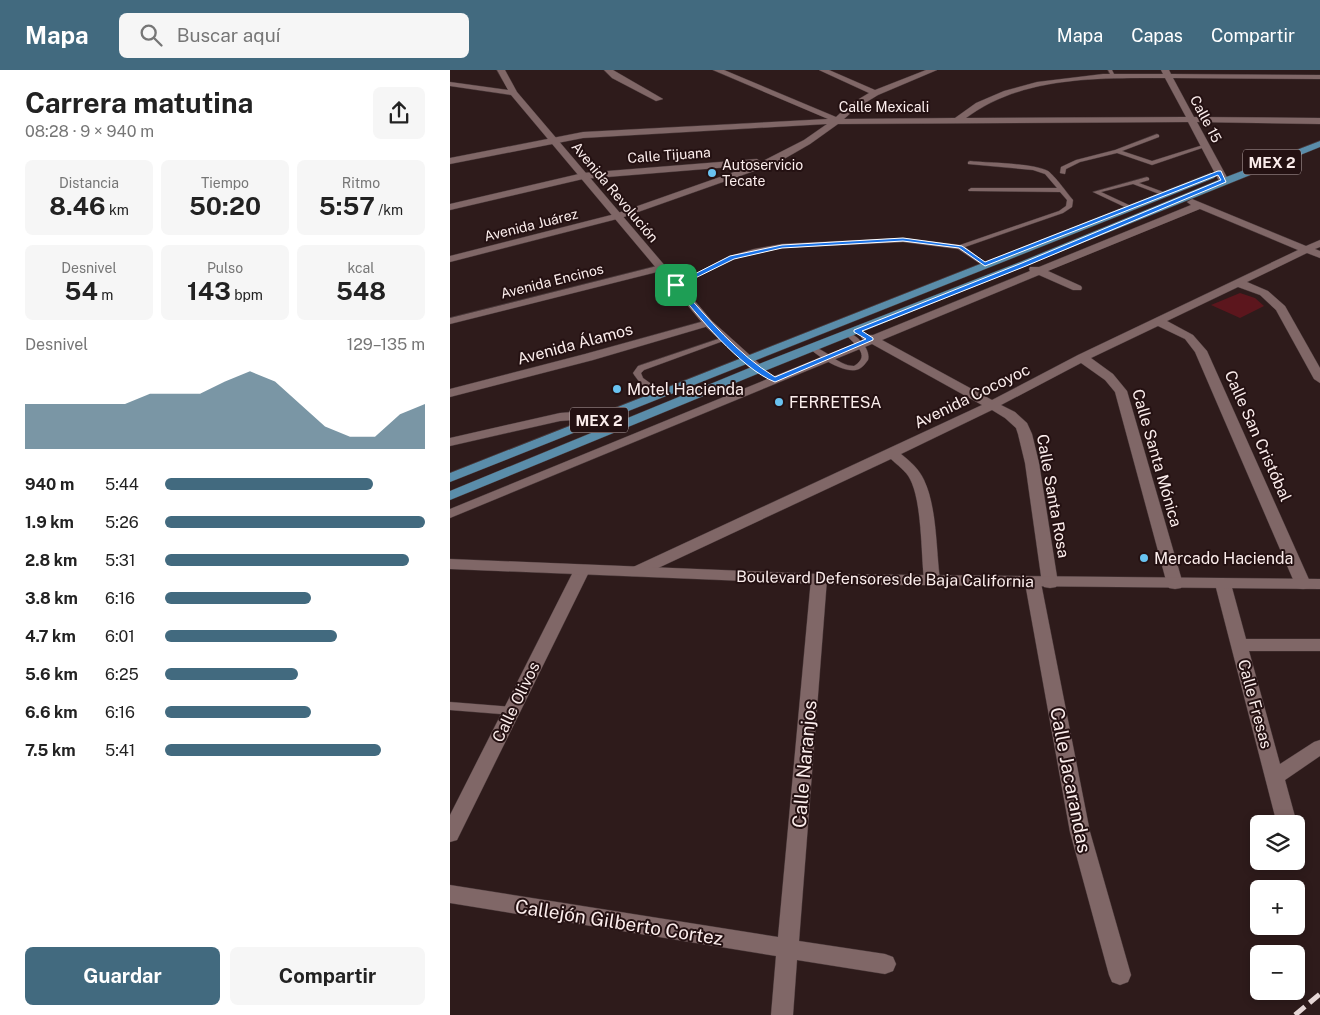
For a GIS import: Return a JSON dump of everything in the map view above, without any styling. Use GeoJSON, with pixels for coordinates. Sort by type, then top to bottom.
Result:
{"type":"FeatureCollection","features":[{"type":"Feature","properties":{"kind":"main road","name":"MEX 2"},"geometry":{"type":"LineString","coordinates":[[450,478],[661,395],[752,365],[859,337],[1024,264],[1184,198],[1222,177],[1320,135]]}},
{"type":"Feature","properties":{"kind":"main road","name":"MEX 2"},"geometry":{"type":"LineString","coordinates":[[450,496],[985,265],[1164,194],[1222,177],[1320,144]]}},
{"type":"Feature","properties":{"kind":"street","name":"Avenida Revolución"},"geometry":{"type":"LineString","coordinates":[[502,70],[502,74],[514,93],[708,323],[752,365],[775,380]]}},
{"type":"Feature","properties":{"kind":"street"},"geometry":{"type":"LineString","coordinates":[[608,70],[614,76],[659,99]]}},
{"type":"Feature","properties":{"kind":"street"},"geometry":{"type":"LineString","coordinates":[[717,70],[838,121]]}},
{"type":"Feature","properties":{"kind":"street"},"geometry":{"type":"LineString","coordinates":[[823,70],[875,93]]}},
{"type":"Feature","properties":{"kind":"street"},"geometry":{"type":"LineString","coordinates":[[774,161],[807,142],[838,121],[852,107],[875,93],[933,70]]}},
{"type":"Feature","properties":{"kind":"street"},"geometry":{"type":"LineString","coordinates":[[957,121],[967,111],[982,102],[1018,89],[1112,73],[1320,77]]}},
{"type":"Feature","properties":{"kind":"street","name":"Calle 15"},"geometry":{"type":"LineString","coordinates":[[1167,73],[1222,177]]}},
{"type":"Feature","properties":{"kind":"street"},"geometry":{"type":"LineString","coordinates":[[450,84],[514,93]]}},
{"type":"Feature","properties":{"kind":"street","name":"Calle Mexicali"},"geometry":{"type":"LineString","coordinates":[[450,161],[554,139],[614,132],[838,121],[1190,119],[1320,122]]}},
{"type":"Feature","properties":{"kind":"street","name":"Calle Tijuana"},"geometry":{"type":"LineString","coordinates":[[450,207],[583,176],[774,161]]}},
{"type":"Feature","properties":{"kind":"street","name":"Avenida Juárez"},"geometry":{"type":"LineString","coordinates":[[450,259],[618,216],[774,161]]}},
{"type":"Feature","properties":{"kind":"street"},"geometry":{"type":"LineString","coordinates":[[1184,198],[1320,256]]}},
{"type":"Feature","properties":{"kind":"street"},"geometry":{"type":"LineString","coordinates":[[450,514],[775,380],[828,357],[859,337],[1039,271],[1200,205]]}},
{"type":"Feature","properties":{"kind":"street","name":"Avenida Cocoyoc"},"geometry":{"type":"LineString","coordinates":[[636,572],[992,405],[1082,358],[1320,243]]}},
{"type":"Feature","properties":{"kind":"street"},"geometry":{"type":"LineString","coordinates":[[1024,264],[1076,288]]}},
{"type":"Feature","properties":{"kind":"street","name":"Avenida Encinos"},"geometry":{"type":"LineString","coordinates":[[450,321],[661,268]]}},
{"type":"Feature","properties":{"kind":"street"},"geometry":{"type":"LineString","coordinates":[[1239,283],[1264,293],[1281,308],[1320,379]]}},
{"type":"Feature","properties":{"kind":"street","name":"Calle San Cristóbal"},"geometry":{"type":"LineString","coordinates":[[1159,322],[1189,337],[1201,351],[1303,584]]}},
{"type":"Feature","properties":{"kind":"street","name":"Avenida Álamos"},"geometry":{"type":"LineString","coordinates":[[450,393],[589,357],[708,323]]}},
{"type":"Feature","properties":{"kind":"street","name":"Calle Santa Rosa"},"geometry":{"type":"LineString","coordinates":[[859,337],[992,405],[1017,420],[1026,434],[1032,464],[1042,583]]}},
{"type":"Feature","properties":{"kind":"street","name":"Calle Santa Mónica"},"geometry":{"type":"LineString","coordinates":[[1082,358],[1109,377],[1121,391],[1175,584]]}},
{"type":"Feature","properties":{"kind":"street"},"geometry":{"type":"LineString","coordinates":[[450,442],[560,417],[587,415],[600,419]]}},
{"type":"Feature","properties":{"kind":"street"},"geometry":{"type":"LineString","coordinates":[[892,453],[911,470],[918,481],[922,495],[932,580]]}},
{"type":"Feature","properties":{"kind":"street","name":"Boulevard Defensores de Baja California"},"geometry":{"type":"LineString","coordinates":[[450,564],[819,579],[1042,583],[1320,584]]}},
{"type":"Feature","properties":{"kind":"street","name":"Calle Olivos"},"geometry":{"type":"LineString","coordinates":[[450,834],[582,570]]}},
{"type":"Feature","properties":{"kind":"street","name":"Calle Naranjos"},"geometry":{"type":"LineString","coordinates":[[782,1015],[819,579]]}},
{"type":"Feature","properties":{"kind":"street","name":"Calle Jacarandas"},"geometry":{"type":"LineString","coordinates":[[1042,583],[1080,832],[1120,974]]}},
{"type":"Feature","properties":{"kind":"street","name":"Calle Fresas"},"geometry":{"type":"LineString","coordinates":[[1223,584],[1285,815]]}},
{"type":"Feature","properties":{"kind":"street"},"geometry":{"type":"LineString","coordinates":[[1239,645],[1320,645]]}},
{"type":"Feature","properties":{"kind":"street"},"geometry":{"type":"LineString","coordinates":[[1275,777],[1320,747]]}},
{"type":"Feature","properties":{"kind":"street","name":"Callejón Gilberto Cortez"},"geometry":{"type":"LineString","coordinates":[[450,894],[885,964]]}},
{"type":"Feature","properties":{"kind":"lane"},"geometry":{"type":"LineString","coordinates":[[1063,173],[1063,168],[1078,160],[1117,150],[1158,136]]}},
{"type":"Feature","properties":{"kind":"lane"},"geometry":{"type":"LineString","coordinates":[[1117,150],[1152,163],[1205,146]]}},
{"type":"Feature","properties":{"kind":"lane"},"geometry":{"type":"LineString","coordinates":[[676,285],[732,257],[782,246],[903,240],[960,247],[1060,212],[1068,207],[1070,200],[1047,173],[1034,168],[970,163]]}},
{"type":"Feature","properties":{"kind":"lane"},"geometry":{"type":"LineString","coordinates":[[1129,208],[1096,192],[1147,179]]}},
{"type":"Feature","properties":{"kind":"lane"},"geometry":{"type":"LineString","coordinates":[[1132,182],[1164,194]]}},
{"type":"Feature","properties":{"kind":"lane"},"geometry":{"type":"LineString","coordinates":[[971,190],[1063,190]]}},
{"type":"Feature","properties":{"kind":"lane"},"geometry":{"type":"LineString","coordinates":[[960,247],[985,265]]}},
{"type":"Feature","properties":{"kind":"lane"},"geometry":{"type":"LineString","coordinates":[[812,348],[847,368],[857,367],[866,361],[859,337]]}},
{"type":"Feature","properties":{"kind":"lane"},"geometry":{"type":"LineString","coordinates":[[661,395],[640,379],[637,373],[641,368],[724,340]]}},
{"type":"Feature","properties":{"kind":"lane"},"geometry":{"type":"LineString","coordinates":[[450,706],[512,711]]}},
{"type":"Feature","properties":{"kind":"shaded area"},"geometry":{"type":"Polygon","coordinates":[[[1240,293],[1255,298],[1264,306],[1240,318],[1211,305],[1240,293]]]}},
{"type":"Feature","properties":{"kind":"railway"},"geometry":{"type":"LineString","coordinates":[[1295,1015],[1320,994]]}},
{"type":"Feature","properties":{"kind":"place","name":"Autoservicio Tecate"},"geometry":{"type":"Point","coordinates":[712,173]}},
{"type":"Feature","properties":{"kind":"place","name":"Motel Hacienda"},"geometry":{"type":"Point","coordinates":[617,389]}},
{"type":"Feature","properties":{"kind":"place","name":"FERRETESA"},"geometry":{"type":"Point","coordinates":[779,402]}},
{"type":"Feature","properties":{"kind":"place","name":"Mercado Hacienda"},"geometry":{"type":"Point","coordinates":[1144,558]}},
{"type":"Feature","properties":{"kind":"route"},"geometry":{"type":"LineString","coordinates":[[1220,172],[1224,181],[857,331],[871,339],[775,380],[747,361],[724,340],[676,285],[732,257],[782,246],[903,240],[921,241],[960,247],[985,265],[1220,172]]}}]}
